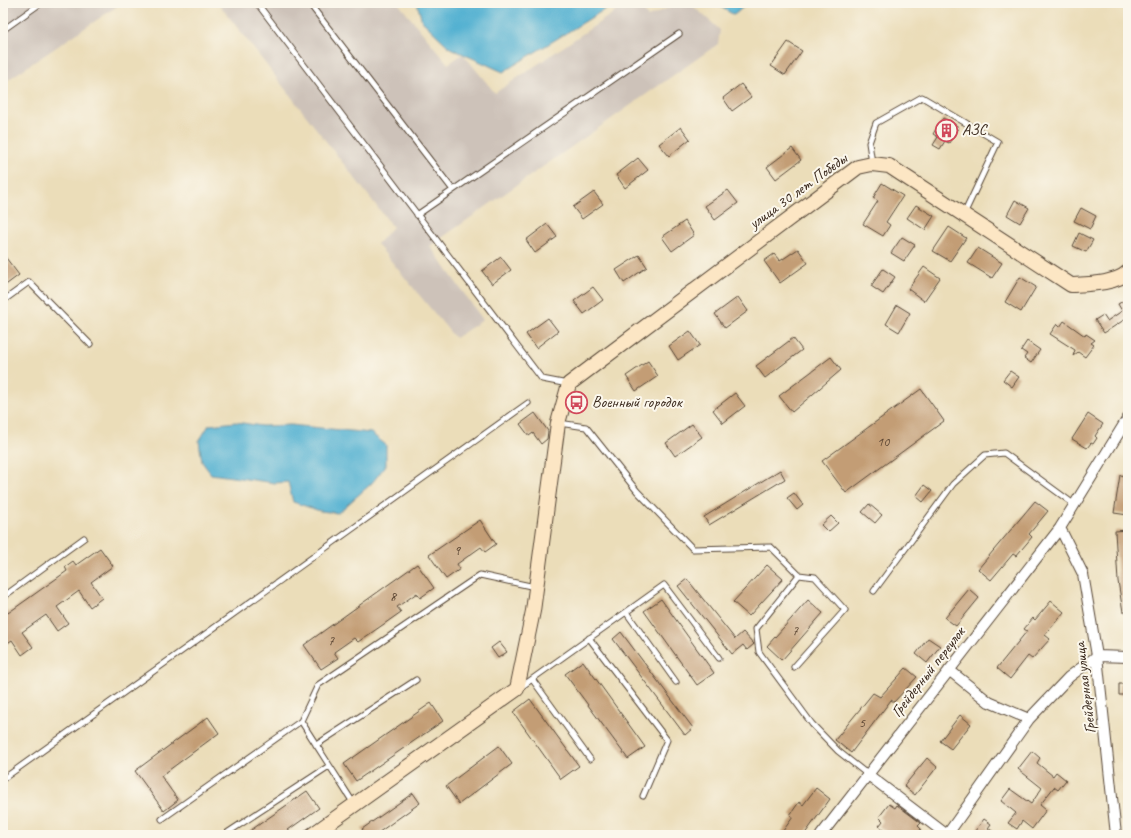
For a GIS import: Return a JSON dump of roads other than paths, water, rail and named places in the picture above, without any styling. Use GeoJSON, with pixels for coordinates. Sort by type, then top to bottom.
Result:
{"type":"FeatureCollection","features":[{"type":"Feature","properties":{"kind":"street","name":"улица 30 лет Победы"},"geometry":{"type":"LineString","coordinates":[[569,384],[858,166],[872,164],[889,166],[1071,285],[1098,283],[1124,276],[1128,272]]}},
{"type":"Feature","properties":{"kind":"street"},"geometry":{"type":"LineString","coordinates":[[312,835],[517,689],[537,588],[558,423],[569,384]]}},
{"type":"Feature","properties":{"kind":"street"},"geometry":{"type":"LineString","coordinates":[[1060,528],[1128,418]]}},
{"type":"Feature","properties":{"kind":"street","name":"Грейдерная улица"},"geometry":{"type":"LineString","coordinates":[[1060,528],[1083,574],[1097,656],[1116,835]]}},
{"type":"Feature","properties":{"kind":"street","name":"Грейдерный переулок"},"geometry":{"type":"LineString","coordinates":[[821,835],[1060,528]]}},
{"type":"Feature","properties":{"kind":"street"},"geometry":{"type":"LineString","coordinates":[[867,774],[947,835],[1029,719],[1069,677],[1097,656],[1128,657]]}},
{"type":"Feature","properties":{"kind":"street"},"geometry":{"type":"LineString","coordinates":[[949,670],[989,702],[1029,719]]}},
{"type":"Feature","properties":{"kind":"lane"},"geometry":{"type":"LineString","coordinates":[[3,30],[41,3]]}},
{"type":"Feature","properties":{"kind":"lane"},"geometry":{"type":"LineString","coordinates":[[257,3],[542,379],[569,384]]}},
{"type":"Feature","properties":{"kind":"lane"},"geometry":{"type":"LineString","coordinates":[[310,3],[453,190]]}},
{"type":"Feature","properties":{"kind":"lane"},"geometry":{"type":"LineString","coordinates":[[417,215],[679,34]]}},
{"type":"Feature","properties":{"kind":"lane"},"geometry":{"type":"LineString","coordinates":[[872,164],[869,142],[876,123],[922,97],[998,142],[963,215]]}},
{"type":"Feature","properties":{"kind":"lane"},"geometry":{"type":"LineString","coordinates":[[3,301],[29,282],[90,344]]}},
{"type":"Feature","properties":{"kind":"lane"},"geometry":{"type":"LineString","coordinates":[[3,779],[528,404]]}},
{"type":"Feature","properties":{"kind":"lane"},"geometry":{"type":"LineString","coordinates":[[558,423],[586,427],[637,491],[693,549],[771,547],[799,575],[815,577],[845,610],[794,667]]}},
{"type":"Feature","properties":{"kind":"lane"},"geometry":{"type":"LineString","coordinates":[[874,591],[953,484],[985,455],[1004,453],[1075,506]]}},
{"type":"Feature","properties":{"kind":"lane"},"geometry":{"type":"LineString","coordinates":[[3,597],[84,538]]}},
{"type":"Feature","properties":{"kind":"lane"},"geometry":{"type":"LineString","coordinates":[[162,819],[301,721],[318,685],[480,575],[537,588]]}},
{"type":"Feature","properties":{"kind":"lane"},"geometry":{"type":"LineString","coordinates":[[799,575],[756,629],[759,652],[812,724],[838,751],[867,774]]}},
{"type":"Feature","properties":{"kind":"lane"},"geometry":{"type":"LineString","coordinates":[[517,689],[664,584],[719,658]]}},
{"type":"Feature","properties":{"kind":"lane"},"geometry":{"type":"LineString","coordinates":[[626,612],[676,682]]}},
{"type":"Feature","properties":{"kind":"lane"},"geometry":{"type":"LineString","coordinates":[[589,638],[666,740],[643,796]]}},
{"type":"Feature","properties":{"kind":"lane"},"geometry":{"type":"LineString","coordinates":[[532,679],[590,759]]}},
{"type":"Feature","properties":{"kind":"lane"},"geometry":{"type":"LineString","coordinates":[[316,745],[416,680]]}},
{"type":"Feature","properties":{"kind":"lane"},"geometry":{"type":"LineString","coordinates":[[301,721],[354,805]]}},
{"type":"Feature","properties":{"kind":"lane"},"geometry":{"type":"LineString","coordinates":[[227,833],[329,766]]}},
{"type":"Feature","properties":{"kind":"water"},"geometry":{"type":"Polygon","coordinates":[[[417,3],[615,3],[503,72],[450,48],[422,21],[417,3]]]}},
{"type":"Feature","properties":{"kind":"water"},"geometry":{"type":"Polygon","coordinates":[[[714,3],[748,3],[734,15],[714,3]]]}},
{"type":"Feature","properties":{"kind":"water"},"geometry":{"type":"Polygon","coordinates":[[[236,422],[262,426],[291,425],[371,433],[386,445],[386,465],[372,483],[338,513],[320,511],[293,502],[288,482],[275,483],[211,474],[202,462],[199,441],[209,425],[236,422]]]}},
{"type":"Feature","properties":{"kind":"place","name":"АЗС"},"geometry":{"type":"Point","coordinates":[946,130]}},
{"type":"Feature","properties":{"kind":"place","name":"Военный городок"},"geometry":{"type":"Point","coordinates":[577,402]}}]}
